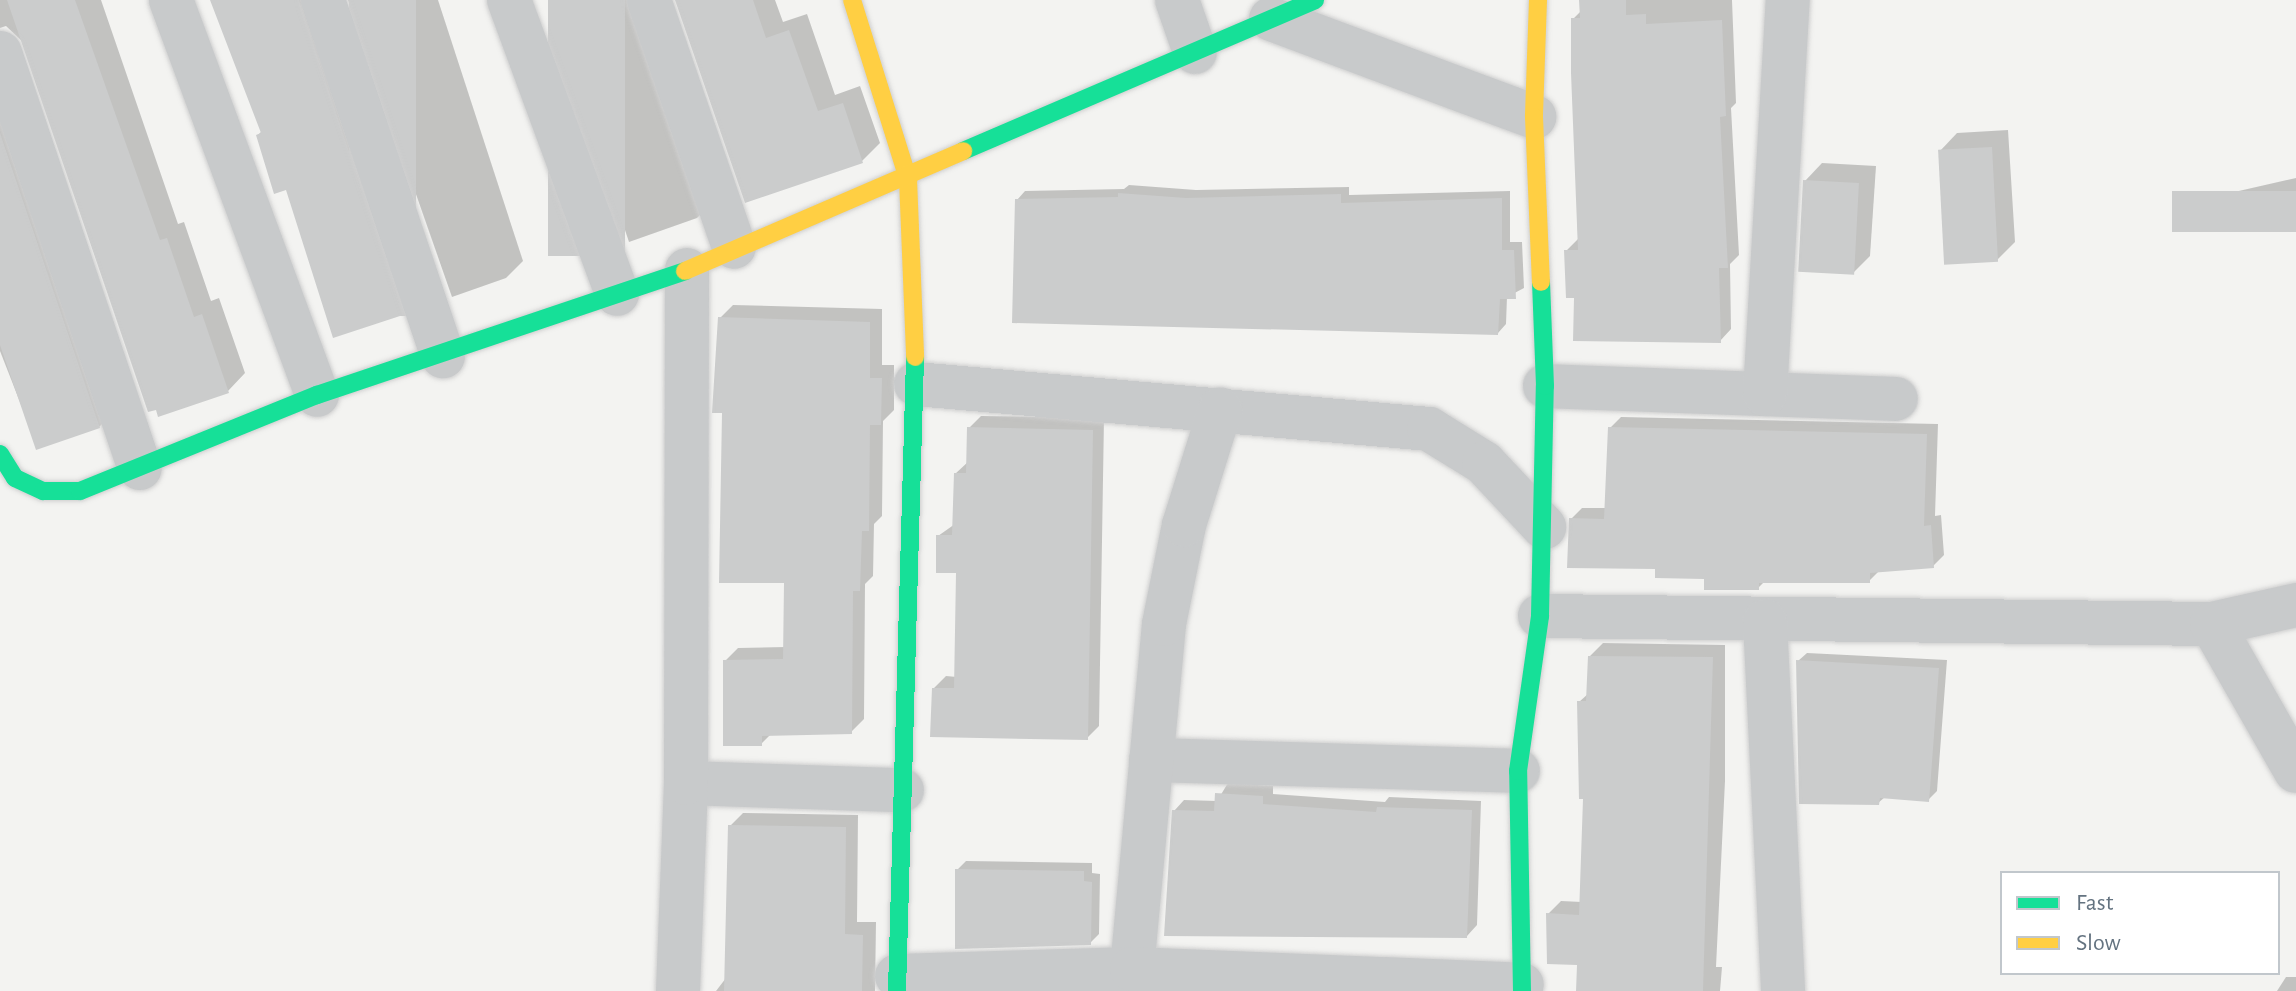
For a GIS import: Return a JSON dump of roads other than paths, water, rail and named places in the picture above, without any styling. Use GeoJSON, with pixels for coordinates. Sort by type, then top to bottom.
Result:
{"type":"FeatureCollection","features":[{"type":"Feature","properties":{"kind":"street"},"geometry":{"type":"LineString","coordinates":[[171,0],[317,395]]}},
{"type":"Feature","properties":{"kind":"street"},"geometry":{"type":"LineString","coordinates":[[323,0],[443,356]]}},
{"type":"Feature","properties":{"kind":"street"},"geometry":{"type":"LineString","coordinates":[[509,0],[617,294]]}},
{"type":"Feature","properties":{"kind":"street"},"geometry":{"type":"LineString","coordinates":[[649,0],[734,247]]}},
{"type":"Feature","properties":{"kind":"street"},"geometry":{"type":"LineString","coordinates":[[852,0],[908,179],[916,384],[897,983],[1132,969],[1522,988],[1518,771],[1540,616],[1544,527],[1545,386],[1534,117],[1538,0]]}},
{"type":"Feature","properties":{"kind":"street"},"geometry":{"type":"LineString","coordinates":[[1177,0],[1195,52]]}},
{"type":"Feature","properties":{"kind":"street"},"geometry":{"type":"LineString","coordinates":[[0,454],[15,478],[43,491],[80,491],[317,395],[443,356],[687,270],[734,247],[908,179],[1315,0]]}},
{"type":"Feature","properties":{"kind":"street"},"geometry":{"type":"LineString","coordinates":[[1765,394],[1788,0]]}},
{"type":"Feature","properties":{"kind":"street"},"geometry":{"type":"LineString","coordinates":[[1271,19],[1534,117]]}},
{"type":"Feature","properties":{"kind":"street"},"geometry":{"type":"LineString","coordinates":[[0,53],[140,468]]}},
{"type":"Feature","properties":{"kind":"street"},"geometry":{"type":"LineString","coordinates":[[678,991],[686,783],[687,270]]}},
{"type":"Feature","properties":{"kind":"street"},"geometry":{"type":"LineString","coordinates":[[916,384],[1429,429],[1484,463],[1544,527]]}},
{"type":"Feature","properties":{"kind":"street"},"geometry":{"type":"LineString","coordinates":[[1545,386],[1896,399]]}},
{"type":"Feature","properties":{"kind":"street"},"geometry":{"type":"LineString","coordinates":[[1132,969],[1164,624],[1184,525],[1220,410]]}},
{"type":"Feature","properties":{"kind":"street"},"geometry":{"type":"LineString","coordinates":[[1540,616],[2212,624],[2296,605]]}},
{"type":"Feature","properties":{"kind":"street"},"geometry":{"type":"LineString","coordinates":[[1765,621],[1783,991]]}},
{"type":"Feature","properties":{"kind":"street"},"geometry":{"type":"LineString","coordinates":[[2212,624],[2296,771]]}},
{"type":"Feature","properties":{"kind":"street"},"geometry":{"type":"LineString","coordinates":[[1151,760],[1518,771]]}},
{"type":"Feature","properties":{"kind":"street"},"geometry":{"type":"LineString","coordinates":[[686,783],[902,790]]}}]}
